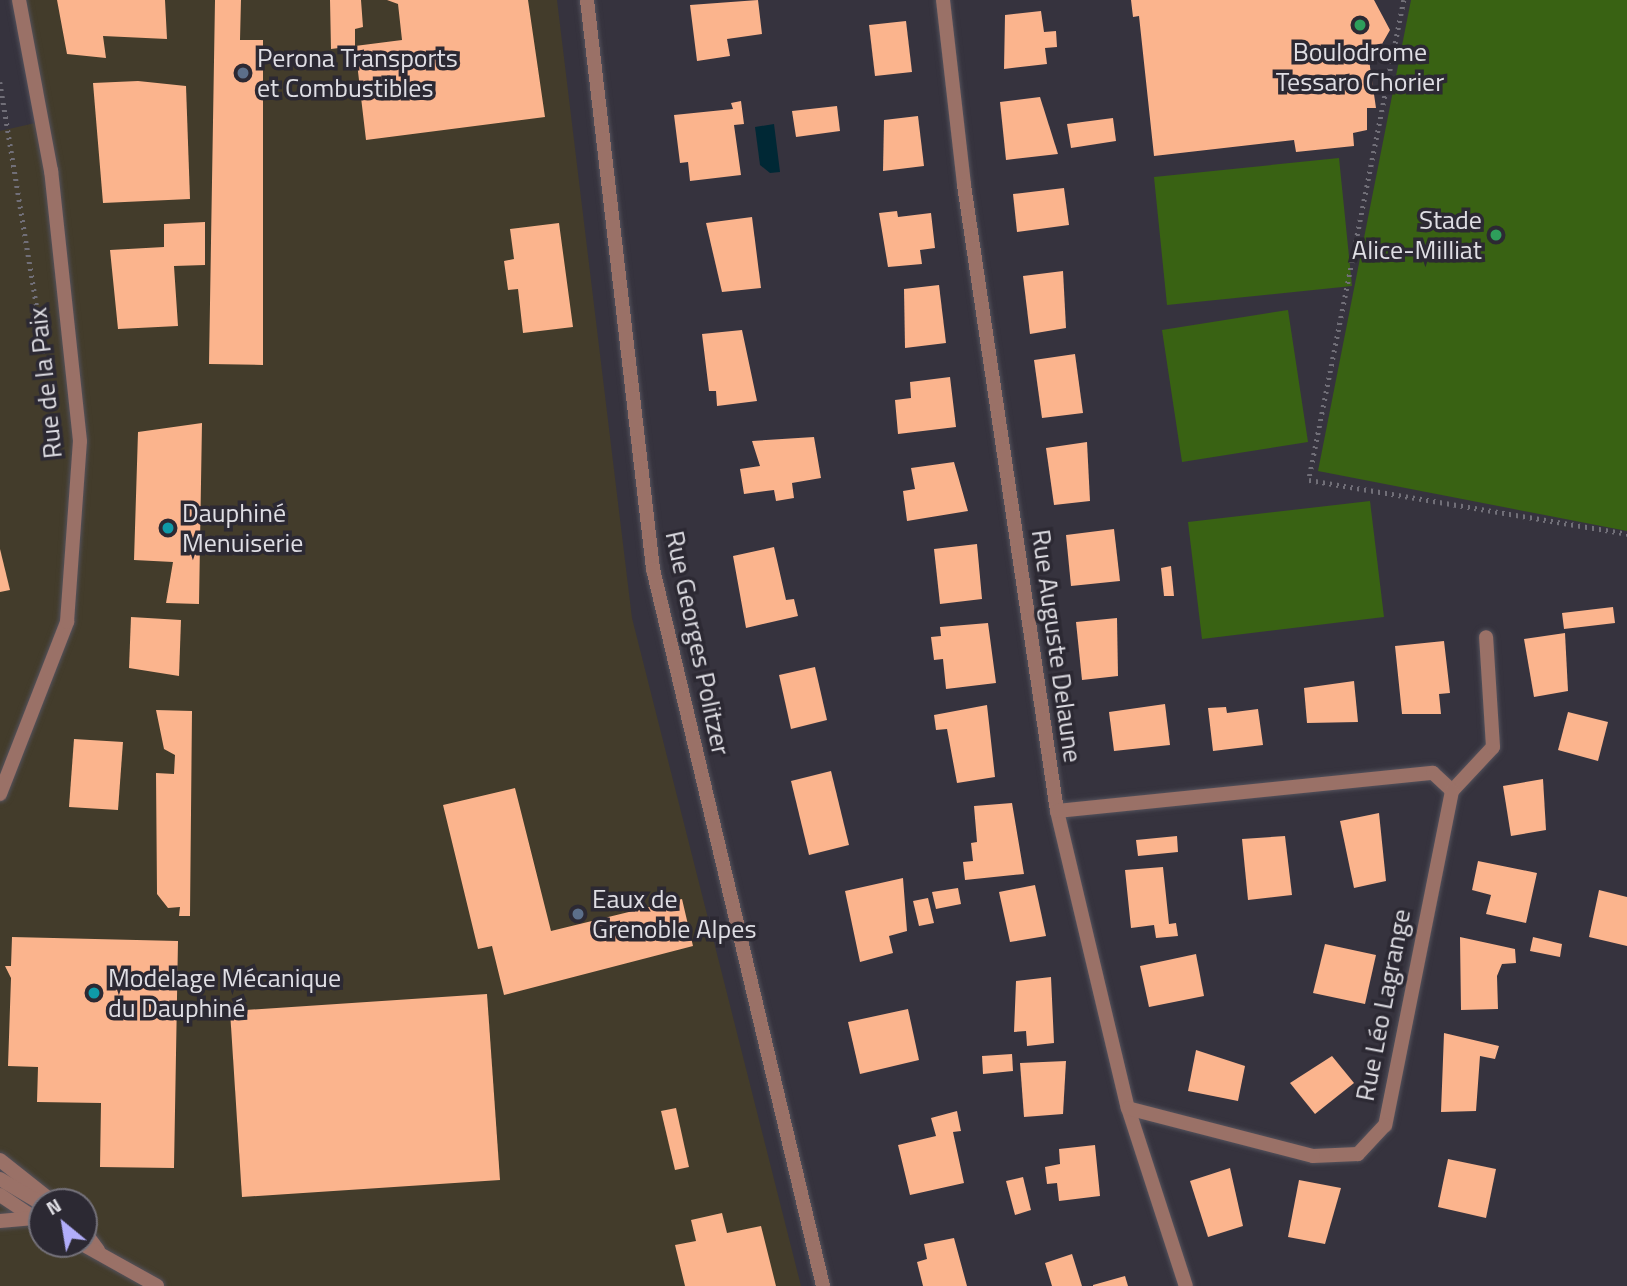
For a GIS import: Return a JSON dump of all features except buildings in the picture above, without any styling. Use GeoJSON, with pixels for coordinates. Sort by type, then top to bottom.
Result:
{"type":"FeatureCollection","features":[{"type":"Feature","properties":{"kind":"street","name":"Rue de la Paix"},"geometry":{"type":"LineString","coordinates":[[0,794],[67,622],[80,440],[51,172],[19,0]]}},
{"type":"Feature","properties":{"kind":"street","name":"Rue Georges Politzer"},"geometry":{"type":"LineString","coordinates":[[587,0],[653,569],[824,1286]]}},
{"type":"Feature","properties":{"kind":"street","name":"Rue Auguste Delaune"},"geometry":{"type":"LineString","coordinates":[[943,0],[964,185],[1057,811],[1128,1108],[1186,1286]]}},
{"type":"Feature","properties":{"kind":"street"},"geometry":{"type":"LineString","coordinates":[[1057,811],[1433,772],[1452,791],[1493,747],[1486,637]]}},
{"type":"Feature","properties":{"kind":"street","name":"Rue Léo Lagrange"},"geometry":{"type":"LineString","coordinates":[[1128,1108],[1313,1156],[1358,1154],[1385,1125],[1452,791]]}},
{"type":"Feature","properties":{"kind":"street"},"geometry":{"type":"LineString","coordinates":[[0,1160],[35,1188]]}},
{"type":"Feature","properties":{"kind":"street"},"geometry":{"type":"LineString","coordinates":[[0,1179],[28,1196]]}},
{"type":"Feature","properties":{"kind":"street"},"geometry":{"type":"LineString","coordinates":[[0,1195],[28,1214]]}},
{"type":"Feature","properties":{"kind":"street"},"geometry":{"type":"LineString","coordinates":[[0,1221],[28,1221]]}},
{"type":"Feature","properties":{"kind":"street"},"geometry":{"type":"LineString","coordinates":[[98,1250],[157,1286]]}},
{"type":"Feature","properties":{"kind":"path"},"geometry":{"type":"LineString","coordinates":[[1404,0],[1309,480],[1627,534]]}},
{"type":"Feature","properties":{"kind":"path","name":"Rue de la Paix"},"geometry":{"type":"LineString","coordinates":[[0,82],[46,364]]}},
{"type":"Feature","properties":{"kind":"shaded area"},"geometry":{"type":"Polygon","coordinates":[[[22,0],[557,0],[632,618],[801,1286],[0,1286],[0,131],[44,121],[22,0]]]}},
{"type":"Feature","properties":{"kind":"green space","name":"Stade Alice-Milliat"},"geometry":{"type":"Polygon","coordinates":[[[1411,0],[1627,0],[1627,531],[1318,471],[1411,0]]]}},
{"type":"Feature","properties":{"kind":"green space"},"geometry":{"type":"Polygon","coordinates":[[[1339,158],[1352,286],[1167,305],[1154,177],[1339,158]]]}},
{"type":"Feature","properties":{"kind":"green space"},"geometry":{"type":"Polygon","coordinates":[[[1288,310],[1308,442],[1182,462],[1162,330],[1288,310]]]}},
{"type":"Feature","properties":{"kind":"green space"},"geometry":{"type":"Polygon","coordinates":[[[1370,501],[1384,617],[1202,639],[1188,522],[1370,501]]]}},
{"type":"Feature","properties":{"kind":"water"},"geometry":{"type":"Polygon","coordinates":[[[774,124],[780,172],[770,173],[760,165],[755,127],[774,124]]]}},
{"type":"Feature","properties":{"kind":"place","name":"Boulodrome Tessaro Chorier"},"geometry":{"type":"Point","coordinates":[1360,25]}},
{"type":"Feature","properties":{"kind":"place","name":"Perona Transports et Combustibles"},"geometry":{"type":"Point","coordinates":[243,73]}},
{"type":"Feature","properties":{"kind":"place","name":"Stade Alice-Milliat"},"geometry":{"type":"Point","coordinates":[1496,235]}},
{"type":"Feature","properties":{"kind":"place","name":"Dauphiné Menuiserie"},"geometry":{"type":"Point","coordinates":[168,528]}},
{"type":"Feature","properties":{"kind":"place","name":"Eaux de Grenoble Alpes"},"geometry":{"type":"Point","coordinates":[578,914]}},
{"type":"Feature","properties":{"kind":"place","name":"Modelage Mécanique du Dauphiné"},"geometry":{"type":"Point","coordinates":[94,993]}}]}
